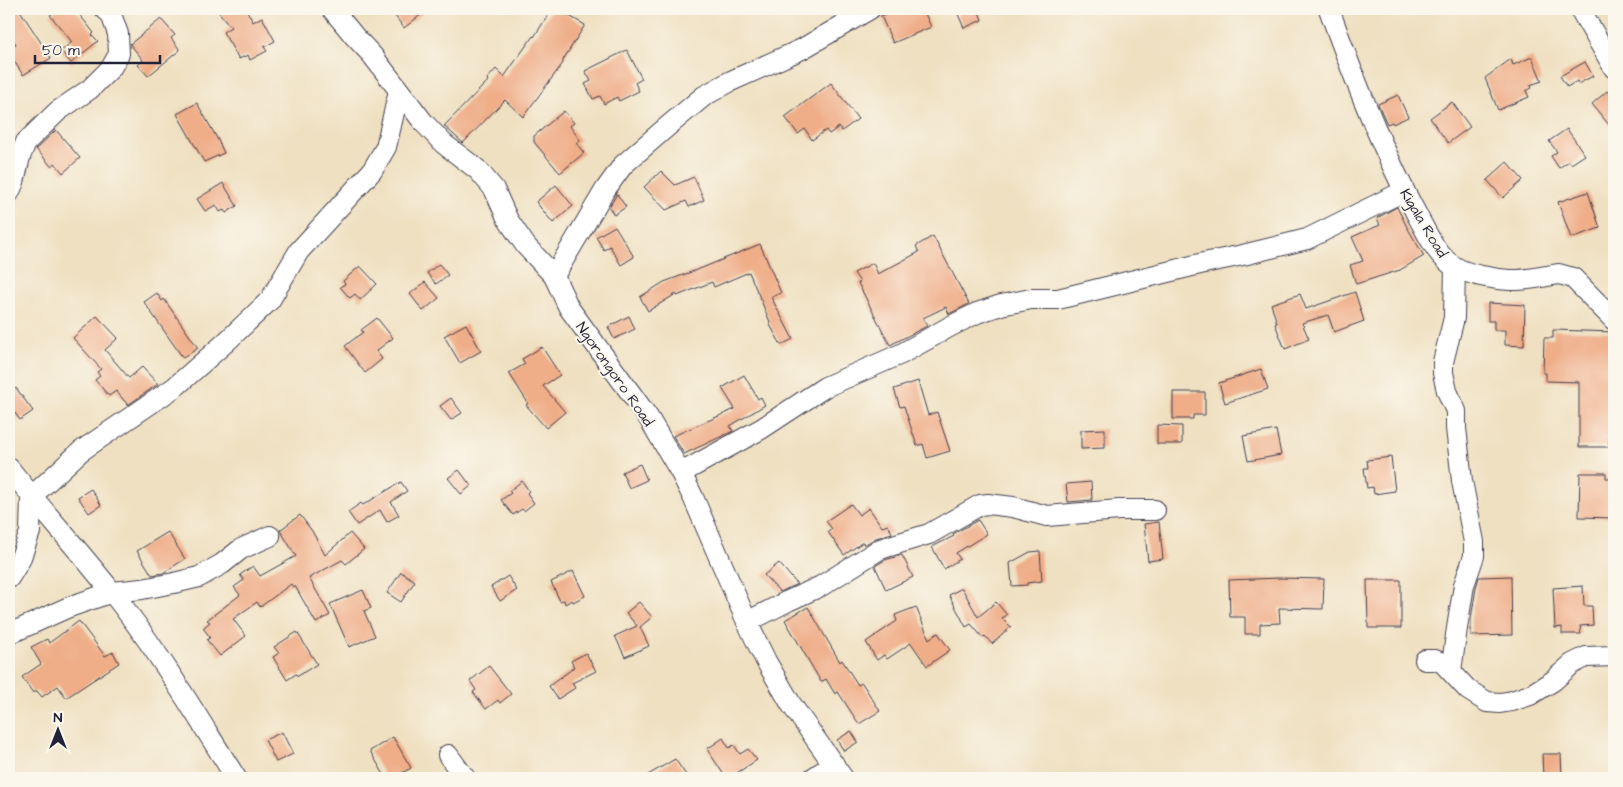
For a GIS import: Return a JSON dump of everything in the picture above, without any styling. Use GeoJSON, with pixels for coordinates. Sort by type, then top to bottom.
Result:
{"type":"FeatureCollection","features":[{"type":"Feature","properties":{"kind":"street"},"geometry":{"type":"LineString","coordinates":[[9,193],[26,142],[58,111],[90,90],[111,68],[119,54],[118,34],[111,14],[105,9]]}},
{"type":"Feature","properties":{"kind":"street","name":"Ngorongoro Road"},"geometry":{"type":"LineString","coordinates":[[332,9],[372,54],[424,123],[444,144],[478,170],[494,189],[508,220],[526,246],[554,276],[569,308],[648,417],[693,497],[747,622],[773,673],[791,704],[838,771]]}},
{"type":"Feature","properties":{"kind":"street"},"geometry":{"type":"LineString","coordinates":[[554,276],[605,190],[623,165],[668,126],[704,96],[731,81],[802,49],[870,9]]}},
{"type":"Feature","properties":{"kind":"street","name":"Kigala Road"},"geometry":{"type":"LineString","coordinates":[[1329,9],[1345,54],[1389,160],[1424,228],[1447,262],[1468,273],[1512,280],[1560,274],[1566,275],[1572,278],[1614,320]]}},
{"type":"Feature","properties":{"kind":"street"},"geometry":{"type":"LineString","coordinates":[[1580,9],[1614,68]]}},
{"type":"Feature","properties":{"kind":"street"},"geometry":{"type":"LineString","coordinates":[[9,578],[20,560],[30,532],[31,497],[81,451],[175,387],[270,300],[299,251],[372,171],[386,147],[399,91]]}},
{"type":"Feature","properties":{"kind":"street"},"geometry":{"type":"LineString","coordinates":[[681,473],[761,429],[825,387],[901,354],[977,313],[1000,305],[1031,299],[1058,299],[1204,263],[1243,256],[1307,239],[1404,191]]}},
{"type":"Feature","properties":{"kind":"street"},"geometry":{"type":"LineString","coordinates":[[1451,672],[1464,585],[1474,556],[1474,542],[1462,481],[1456,411],[1447,391],[1443,373],[1443,362],[1454,318],[1456,267]]}},
{"type":"Feature","properties":{"kind":"street"},"geometry":{"type":"LineString","coordinates":[[9,468],[31,497],[112,592],[175,680],[236,778]]}},
{"type":"Feature","properties":{"kind":"street"},"geometry":{"type":"LineString","coordinates":[[747,622],[788,600],[821,586],[880,549],[929,534],[980,505],[1013,507],[1047,516],[1119,510],[1155,510]]}},
{"type":"Feature","properties":{"kind":"street"},"geometry":{"type":"LineString","coordinates":[[10,630],[112,592],[158,586],[199,577],[222,564],[241,549],[270,536]]}},
{"type":"Feature","properties":{"kind":"street"},"geometry":{"type":"LineString","coordinates":[[1425,660],[1435,660],[1443,663],[1468,690],[1487,702],[1500,703],[1530,695],[1553,682],[1572,664],[1586,656],[1614,656]]}},
{"type":"Feature","properties":{"kind":"street"},"geometry":{"type":"LineString","coordinates":[[448,755],[465,778]]}},
{"type":"Feature","properties":{"kind":"street"},"geometry":{"type":"LineString","coordinates":[[813,778],[838,771]]}},
{"type":"Feature","properties":{"kind":"building"},"geometry":{"type":"Polygon","coordinates":[[[9,9],[19,9],[51,58],[23,75],[9,53],[9,49],[16,44],[9,35],[9,9]]]}},
{"type":"Feature","properties":{"kind":"building"},"geometry":{"type":"Polygon","coordinates":[[[58,9],[75,9],[98,41],[71,63],[61,51],[72,42],[50,15],[58,9]]]}},
{"type":"Feature","properties":{"kind":"building"},"geometry":{"type":"Polygon","coordinates":[[[216,9],[246,9],[253,22],[262,17],[275,41],[264,47],[267,51],[250,60],[248,55],[239,59],[223,32],[231,27],[216,9]]]}},
{"type":"Feature","properties":{"kind":"building"},"geometry":{"type":"Polygon","coordinates":[[[404,9],[428,9],[404,28],[395,16],[404,9]]]}},
{"type":"Feature","properties":{"kind":"building"},"geometry":{"type":"Polygon","coordinates":[[[552,9],[557,9],[585,25],[563,60],[563,63],[523,117],[505,100],[463,143],[444,126],[488,81],[487,79],[496,69],[504,77],[552,9]]]}},
{"type":"Feature","properties":{"kind":"building"},"geometry":{"type":"Polygon","coordinates":[[[899,9],[923,9],[931,27],[893,43],[881,16],[899,9]]]}},
{"type":"Feature","properties":{"kind":"building"},"geometry":{"type":"Polygon","coordinates":[[[965,9],[978,9],[982,20],[964,28],[957,12],[965,9]]]}},
{"type":"Feature","properties":{"kind":"building"},"geometry":{"type":"Polygon","coordinates":[[[161,19],[175,35],[171,38],[180,50],[148,76],[138,65],[143,60],[130,44],[161,19]]]}},
{"type":"Feature","properties":{"kind":"building"},"geometry":{"type":"Polygon","coordinates":[[[627,50],[642,79],[635,83],[639,91],[619,101],[617,97],[604,104],[600,96],[593,99],[585,84],[591,81],[585,71],[627,50]]]}},
{"type":"Feature","properties":{"kind":"building"},"geometry":{"type":"Polygon","coordinates":[[[1532,57],[1542,81],[1530,85],[1532,88],[1526,91],[1529,97],[1498,110],[1485,78],[1511,59],[1513,65],[1532,57]]]}},
{"type":"Feature","properties":{"kind":"building"},"geometry":{"type":"Polygon","coordinates":[[[1585,62],[1593,76],[1578,84],[1577,81],[1567,87],[1560,76],[1585,62]]]}},
{"type":"Feature","properties":{"kind":"building"},"geometry":{"type":"Polygon","coordinates":[[[831,83],[858,119],[842,131],[839,127],[829,134],[826,130],[812,140],[805,129],[798,134],[785,117],[831,83]]]}},
{"type":"Feature","properties":{"kind":"building"},"geometry":{"type":"Polygon","coordinates":[[[1607,91],[1614,100],[1614,131],[1592,104],[1607,91]]]}},
{"type":"Feature","properties":{"kind":"building"},"geometry":{"type":"Polygon","coordinates":[[[1398,95],[1408,117],[1393,124],[1392,122],[1387,124],[1378,104],[1398,95]]]}},
{"type":"Feature","properties":{"kind":"building"},"geometry":{"type":"Polygon","coordinates":[[[1452,102],[1470,127],[1448,143],[1430,118],[1452,102]]]}},
{"type":"Feature","properties":{"kind":"building"},"geometry":{"type":"Polygon","coordinates":[[[197,103],[224,153],[204,162],[177,114],[197,103]]]}},
{"type":"Feature","properties":{"kind":"building"},"geometry":{"type":"Polygon","coordinates":[[[564,111],[574,123],[570,126],[580,140],[576,143],[584,153],[560,173],[534,142],[534,136],[564,111]]]}},
{"type":"Feature","properties":{"kind":"building"},"geometry":{"type":"Polygon","coordinates":[[[1567,129],[1585,155],[1571,164],[1569,161],[1559,168],[1551,156],[1557,152],[1549,141],[1567,129]]]}},
{"type":"Feature","properties":{"kind":"building"},"geometry":{"type":"Polygon","coordinates":[[[56,130],[80,158],[63,173],[55,163],[51,166],[36,149],[56,130]]]}},
{"type":"Feature","properties":{"kind":"building"},"geometry":{"type":"Polygon","coordinates":[[[1507,162],[1523,180],[1503,198],[1487,180],[1507,162]]]}},
{"type":"Feature","properties":{"kind":"building"},"geometry":{"type":"Polygon","coordinates":[[[661,171],[675,185],[694,177],[704,200],[689,207],[686,201],[666,210],[644,187],[661,171]]]}},
{"type":"Feature","properties":{"kind":"building"},"geometry":{"type":"Polygon","coordinates":[[[223,183],[237,206],[226,213],[224,210],[220,212],[216,205],[205,211],[197,199],[223,183]]]}},
{"type":"Feature","properties":{"kind":"building"},"geometry":{"type":"Polygon","coordinates":[[[556,185],[573,206],[553,223],[536,202],[556,185]]]}},
{"type":"Feature","properties":{"kind":"building"},"geometry":{"type":"Polygon","coordinates":[[[1588,192],[1600,228],[1571,238],[1558,202],[1588,192]]]}},
{"type":"Feature","properties":{"kind":"building"},"geometry":{"type":"Polygon","coordinates":[[[617,194],[626,207],[614,215],[609,207],[617,194]]]}},
{"type":"Feature","properties":{"kind":"building"},"geometry":{"type":"Polygon","coordinates":[[[1397,207],[1424,256],[1400,270],[1356,284],[1350,265],[1363,261],[1352,237],[1380,225],[1377,218],[1397,207]]]}},
{"type":"Feature","properties":{"kind":"building"},"geometry":{"type":"Polygon","coordinates":[[[615,226],[634,257],[621,265],[610,246],[604,250],[596,237],[615,226]]]}},
{"type":"Feature","properties":{"kind":"building"},"geometry":{"type":"Polygon","coordinates":[[[933,236],[969,304],[949,314],[946,307],[923,318],[927,326],[890,345],[854,273],[873,263],[878,274],[919,252],[916,246],[933,236]]]}},
{"type":"Feature","properties":{"kind":"building"},"geometry":{"type":"Polygon","coordinates":[[[760,244],[781,293],[771,297],[793,339],[781,345],[769,323],[749,272],[714,287],[712,282],[677,296],[676,294],[648,311],[640,297],[664,282],[760,244]]]}},
{"type":"Feature","properties":{"kind":"building"},"geometry":{"type":"Polygon","coordinates":[[[439,264],[448,275],[436,284],[427,273],[439,264]]]}},
{"type":"Feature","properties":{"kind":"building"},"geometry":{"type":"Polygon","coordinates":[[[360,266],[377,284],[360,300],[355,294],[350,298],[340,287],[345,284],[343,281],[360,266]]]}},
{"type":"Feature","properties":{"kind":"building"},"geometry":{"type":"Polygon","coordinates":[[[425,282],[439,298],[423,311],[410,294],[425,282]]]}},
{"type":"Feature","properties":{"kind":"building"},"geometry":{"type":"Polygon","coordinates":[[[1355,292],[1364,321],[1334,332],[1328,315],[1302,323],[1309,339],[1285,349],[1275,324],[1277,323],[1271,304],[1300,294],[1306,309],[1355,292]]]}},
{"type":"Feature","properties":{"kind":"building"},"geometry":{"type":"Polygon","coordinates":[[[157,293],[162,301],[164,299],[198,348],[183,358],[144,302],[157,293]]]}},
{"type":"Feature","properties":{"kind":"building"},"geometry":{"type":"Polygon","coordinates":[[[1488,303],[1525,305],[1524,346],[1505,345],[1505,330],[1494,330],[1494,321],[1488,321],[1488,303]]]}},
{"type":"Feature","properties":{"kind":"building"},"geometry":{"type":"Polygon","coordinates":[[[97,316],[118,338],[105,350],[129,378],[142,367],[158,384],[128,405],[116,391],[109,396],[95,380],[100,376],[97,372],[101,369],[73,338],[97,316]]]}},
{"type":"Feature","properties":{"kind":"building"},"geometry":{"type":"Polygon","coordinates":[[[629,316],[635,329],[614,339],[608,327],[629,316]]]}},
{"type":"Feature","properties":{"kind":"building"},"geometry":{"type":"Polygon","coordinates":[[[377,318],[393,338],[376,351],[382,359],[365,373],[345,346],[363,332],[361,330],[377,318]]]}},
{"type":"Feature","properties":{"kind":"building"},"geometry":{"type":"Polygon","coordinates":[[[466,324],[481,351],[460,363],[444,336],[466,324]]]}},
{"type":"Feature","properties":{"kind":"building"},"geometry":{"type":"Polygon","coordinates":[[[1553,330],[1614,332],[1614,383],[1610,383],[1609,447],[1579,447],[1579,382],[1546,381],[1546,373],[1543,373],[1544,338],[1553,338],[1553,330]]]}},
{"type":"Feature","properties":{"kind":"building"},"geometry":{"type":"Polygon","coordinates":[[[542,347],[560,375],[543,386],[565,412],[546,428],[526,405],[528,403],[509,373],[525,364],[522,359],[542,347]]]}},
{"type":"Feature","properties":{"kind":"building"},"geometry":{"type":"Polygon","coordinates":[[[1261,369],[1268,389],[1225,403],[1219,383],[1261,369]]]}},
{"type":"Feature","properties":{"kind":"building"},"geometry":{"type":"Polygon","coordinates":[[[744,375],[758,399],[761,397],[765,405],[730,426],[733,431],[684,454],[673,436],[735,409],[722,388],[744,375]]]}},
{"type":"Feature","properties":{"kind":"building"},"geometry":{"type":"Polygon","coordinates":[[[918,381],[928,415],[937,412],[950,451],[927,458],[923,444],[917,446],[904,406],[900,407],[894,389],[918,381]]]}},
{"type":"Feature","properties":{"kind":"building"},"geometry":{"type":"Polygon","coordinates":[[[16,388],[33,411],[20,420],[9,405],[9,394],[16,388]]]}},
{"type":"Feature","properties":{"kind":"building"},"geometry":{"type":"Polygon","coordinates":[[[1173,392],[1205,392],[1205,415],[1193,415],[1193,419],[1173,419],[1173,392]]]}},
{"type":"Feature","properties":{"kind":"building"},"geometry":{"type":"Polygon","coordinates":[[[451,398],[462,413],[451,420],[440,406],[451,398]]]}},
{"type":"Feature","properties":{"kind":"building"},"geometry":{"type":"Polygon","coordinates":[[[1157,425],[1182,426],[1182,444],[1157,444],[1157,425]]]}},
{"type":"Feature","properties":{"kind":"building"},"geometry":{"type":"Polygon","coordinates":[[[1105,429],[1105,448],[1081,449],[1081,430],[1105,429]]]}},
{"type":"Feature","properties":{"kind":"building"},"geometry":{"type":"Polygon","coordinates":[[[1276,430],[1281,455],[1248,461],[1243,436],[1276,430]]]}},
{"type":"Feature","properties":{"kind":"building"},"geometry":{"type":"Polygon","coordinates":[[[1391,457],[1395,491],[1374,494],[1373,487],[1367,488],[1364,468],[1368,468],[1367,460],[1391,457]]]}},
{"type":"Feature","properties":{"kind":"building"},"geometry":{"type":"Polygon","coordinates":[[[640,464],[647,480],[629,488],[622,472],[640,464]]]}},
{"type":"Feature","properties":{"kind":"building"},"geometry":{"type":"Polygon","coordinates":[[[459,470],[471,486],[461,494],[448,478],[459,470]]]}},
{"type":"Feature","properties":{"kind":"building"},"geometry":{"type":"Polygon","coordinates":[[[1580,473],[1606,473],[1606,478],[1614,478],[1614,518],[1579,517],[1580,473]]]}},
{"type":"Feature","properties":{"kind":"building"},"geometry":{"type":"Polygon","coordinates":[[[522,481],[534,503],[524,511],[522,509],[513,515],[501,500],[511,493],[509,491],[522,481]]]}},
{"type":"Feature","properties":{"kind":"building"},"geometry":{"type":"Polygon","coordinates":[[[401,482],[407,491],[391,502],[399,515],[387,522],[380,510],[357,525],[348,512],[401,482]]]}},
{"type":"Feature","properties":{"kind":"building"},"geometry":{"type":"Polygon","coordinates":[[[1091,482],[1092,500],[1068,502],[1066,484],[1091,482]]]}},
{"type":"Feature","properties":{"kind":"building"},"geometry":{"type":"Polygon","coordinates":[[[91,489],[101,505],[89,513],[78,497],[91,489]]]}},
{"type":"Feature","properties":{"kind":"building"},"geometry":{"type":"Polygon","coordinates":[[[851,504],[859,515],[869,508],[882,527],[888,525],[892,533],[876,538],[864,545],[863,542],[844,555],[828,532],[832,529],[826,521],[851,504]]]}},
{"type":"Feature","properties":{"kind":"building"},"geometry":{"type":"Polygon","coordinates":[[[300,515],[312,531],[325,555],[350,533],[364,549],[346,564],[342,560],[309,578],[330,615],[316,623],[295,586],[293,587],[291,584],[260,607],[257,602],[233,619],[246,636],[220,656],[207,640],[210,637],[203,628],[210,622],[207,620],[240,595],[234,587],[244,580],[240,575],[253,566],[260,576],[296,556],[280,530],[300,515]]]}},
{"type":"Feature","properties":{"kind":"building"},"geometry":{"type":"Polygon","coordinates":[[[978,520],[987,534],[956,553],[960,559],[944,569],[932,547],[954,536],[953,534],[978,520]]]}},
{"type":"Feature","properties":{"kind":"building"},"geometry":{"type":"Polygon","coordinates":[[[1159,522],[1163,559],[1148,561],[1144,524],[1159,522]]]}},
{"type":"Feature","properties":{"kind":"building"},"geometry":{"type":"Polygon","coordinates":[[[168,532],[185,559],[163,573],[152,575],[137,551],[168,532]]]}},
{"type":"Feature","properties":{"kind":"building"},"geometry":{"type":"Polygon","coordinates":[[[1040,551],[1042,581],[1012,586],[1010,563],[1030,552],[1040,551]]]}},
{"type":"Feature","properties":{"kind":"building"},"geometry":{"type":"Polygon","coordinates":[[[902,555],[913,577],[886,590],[875,566],[885,560],[902,555]]]}},
{"type":"Feature","properties":{"kind":"building"},"geometry":{"type":"Polygon","coordinates":[[[779,563],[797,584],[780,592],[764,575],[779,563]]]}},
{"type":"Feature","properties":{"kind":"building"},"geometry":{"type":"Polygon","coordinates":[[[573,571],[585,596],[565,604],[564,600],[560,601],[551,582],[573,571]]]}},
{"type":"Feature","properties":{"kind":"building"},"geometry":{"type":"Polygon","coordinates":[[[401,572],[415,581],[401,602],[387,593],[401,572]]]}},
{"type":"Feature","properties":{"kind":"building"},"geometry":{"type":"Polygon","coordinates":[[[508,576],[517,590],[500,601],[491,587],[508,576]]]}},
{"type":"Feature","properties":{"kind":"building"},"geometry":{"type":"Polygon","coordinates":[[[1511,576],[1512,635],[1471,636],[1471,619],[1479,577],[1511,576]]]}},
{"type":"Feature","properties":{"kind":"building"},"geometry":{"type":"Polygon","coordinates":[[[1324,579],[1323,609],[1279,608],[1280,623],[1260,624],[1260,634],[1245,634],[1245,617],[1230,617],[1229,580],[1324,579]]]}},
{"type":"Feature","properties":{"kind":"building"},"geometry":{"type":"Polygon","coordinates":[[[1367,580],[1401,580],[1401,628],[1368,628],[1367,580]]]}},
{"type":"Feature","properties":{"kind":"building"},"geometry":{"type":"Polygon","coordinates":[[[1583,586],[1584,606],[1592,606],[1593,625],[1580,626],[1581,634],[1562,634],[1562,627],[1555,628],[1553,588],[1583,586]]]}},
{"type":"Feature","properties":{"kind":"building"},"geometry":{"type":"Polygon","coordinates":[[[962,588],[978,617],[996,602],[1007,615],[1002,618],[1011,627],[992,644],[985,636],[983,638],[971,624],[966,627],[949,595],[962,588]]]}},
{"type":"Feature","properties":{"kind":"building"},"geometry":{"type":"Polygon","coordinates":[[[363,590],[371,608],[364,611],[375,636],[349,647],[330,604],[363,590]]]}},
{"type":"Feature","properties":{"kind":"building"},"geometry":{"type":"Polygon","coordinates":[[[639,602],[652,617],[640,627],[649,646],[625,657],[615,636],[637,626],[626,613],[639,602]]]}},
{"type":"Feature","properties":{"kind":"building"},"geometry":{"type":"Polygon","coordinates":[[[808,607],[840,662],[842,660],[858,685],[862,683],[880,711],[859,724],[838,692],[835,694],[826,679],[821,682],[785,620],[808,607]]]}},
{"type":"Feature","properties":{"kind":"building"},"geometry":{"type":"Polygon","coordinates":[[[916,607],[929,639],[938,633],[950,650],[927,666],[911,643],[887,659],[884,655],[877,660],[866,642],[897,621],[895,615],[916,607]]]}},
{"type":"Feature","properties":{"kind":"building"},"geometry":{"type":"Polygon","coordinates":[[[79,621],[105,656],[113,652],[119,663],[66,698],[58,686],[42,697],[37,691],[33,693],[22,677],[41,664],[31,647],[47,639],[49,643],[79,621]]]}},
{"type":"Feature","properties":{"kind":"building"},"geometry":{"type":"Polygon","coordinates":[[[297,632],[317,664],[298,676],[296,674],[287,680],[273,657],[279,653],[274,647],[297,632]]]}},
{"type":"Feature","properties":{"kind":"building"},"geometry":{"type":"Polygon","coordinates":[[[586,653],[596,671],[572,683],[575,688],[558,699],[549,686],[574,667],[571,661],[586,653]]]}},
{"type":"Feature","properties":{"kind":"building"},"geometry":{"type":"Polygon","coordinates":[[[489,666],[511,694],[500,703],[498,700],[486,709],[473,692],[476,690],[470,681],[489,666]]]}},
{"type":"Feature","properties":{"kind":"building"},"geometry":{"type":"Polygon","coordinates":[[[851,731],[858,742],[844,751],[837,740],[851,731]]]}},
{"type":"Feature","properties":{"kind":"building"},"geometry":{"type":"Polygon","coordinates":[[[282,732],[293,754],[276,762],[265,740],[282,732]]]}},
{"type":"Feature","properties":{"kind":"building"},"geometry":{"type":"Polygon","coordinates":[[[393,737],[411,768],[393,778],[386,778],[370,751],[393,737]]]}},
{"type":"Feature","properties":{"kind":"building"},"geometry":{"type":"Polygon","coordinates":[[[723,738],[729,748],[734,745],[740,754],[748,749],[757,760],[729,778],[726,778],[707,749],[723,738]]]}},
{"type":"Feature","properties":{"kind":"building"},"geometry":{"type":"Polygon","coordinates":[[[1542,754],[1561,754],[1562,778],[1543,778],[1542,754]]]}},
{"type":"Feature","properties":{"kind":"building"},"geometry":{"type":"Polygon","coordinates":[[[675,759],[688,778],[643,778],[675,759]]]}}]}
